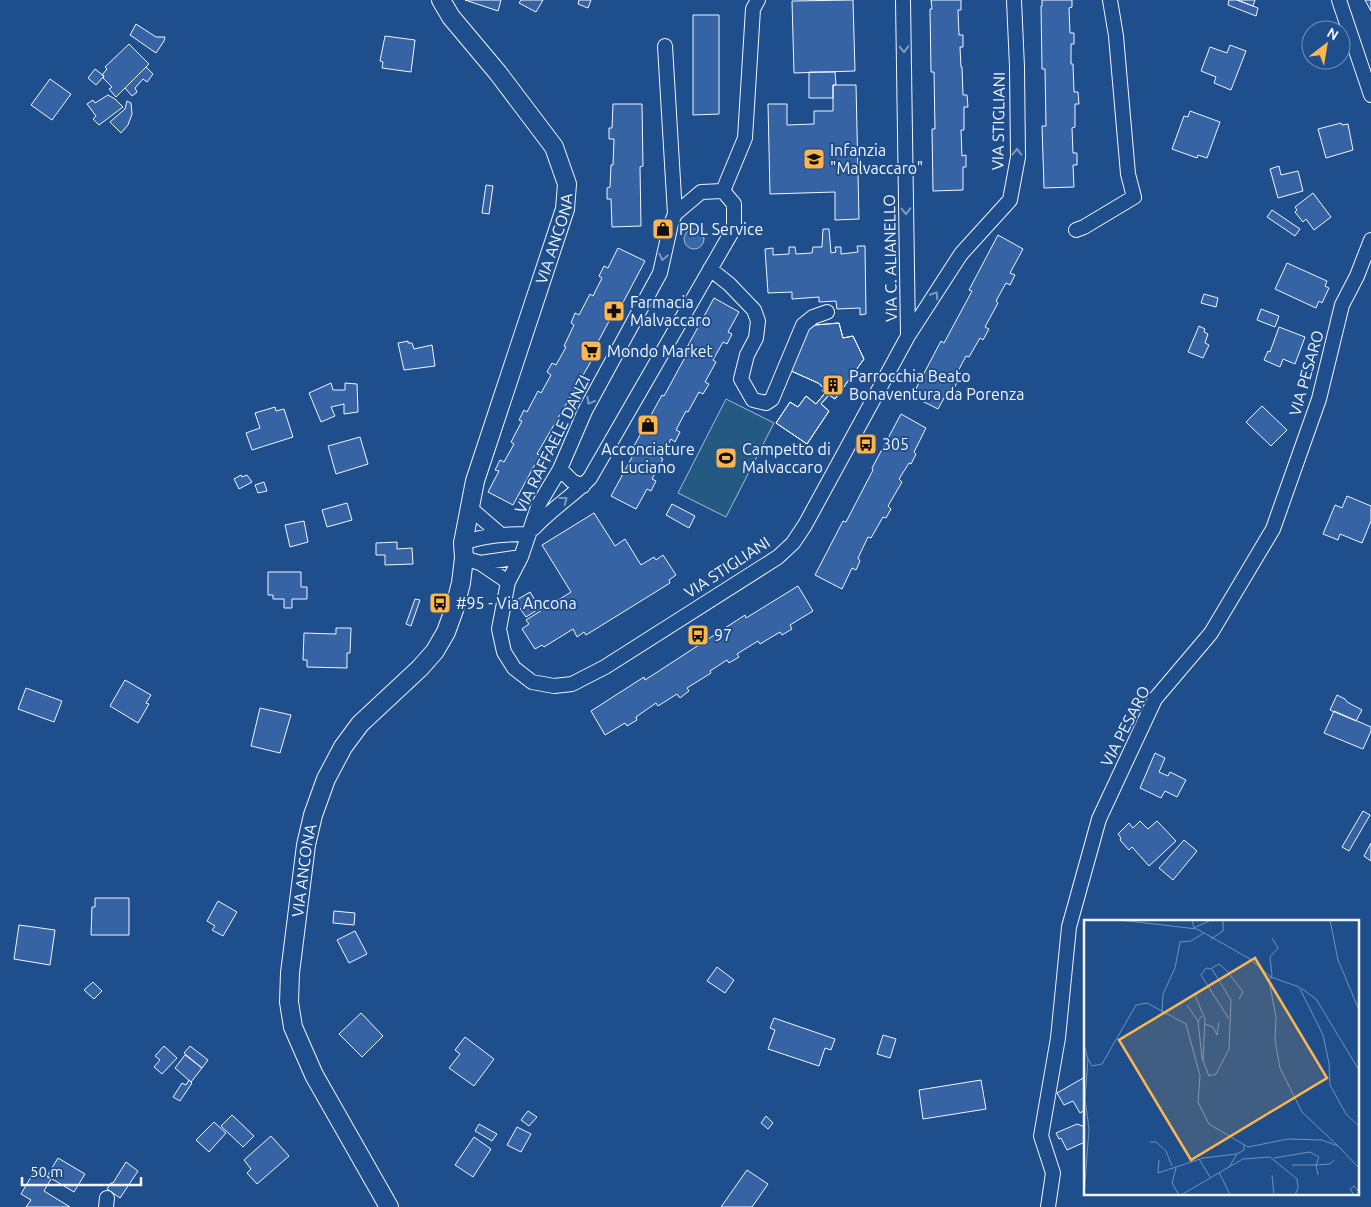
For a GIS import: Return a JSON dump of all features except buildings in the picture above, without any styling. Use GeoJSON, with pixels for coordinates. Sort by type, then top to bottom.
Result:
{"type":"FeatureCollection","features":[{"type":"Feature","properties":{"kind":"street","name":"VIA ANCONA"},"geometry":{"type":"LineString","coordinates":[[389,1207],[314,1075],[293,1027],[289,1002],[290,973],[306,846],[313,815],[326,779],[343,747],[360,724],[420,668],[435,651],[446,632],[469,555],[470,508],[475,481],[565,209],[567,184],[554,147],[498,73],[451,17],[441,0]]}},
{"type":"Feature","properties":{"kind":"street"},"geometry":{"type":"LineString","coordinates":[[675,214],[701,192],[723,191],[745,138],[753,8],[758,0]]}},
{"type":"Feature","properties":{"kind":"street","name":"VIA C. ALIANELLO"},"geometry":{"type":"LineString","coordinates":[[903,0],[908,336]]}},
{"type":"Feature","properties":{"kind":"street","name":"VIA STIGLIANI"},"geometry":{"type":"LineString","coordinates":[[529,534],[508,582],[499,629],[504,652],[514,668],[532,682],[554,686],[572,684],[605,667],[778,557],[793,543],[805,525],[908,336],[961,254],[1010,200],[1018,157],[1014,0]]}},
{"type":"Feature","properties":{"kind":"street"},"geometry":{"type":"LineString","coordinates":[[1076,230],[1134,197],[1128,174],[1116,36],[1110,0]]}},
{"type":"Feature","properties":{"kind":"street"},"geometry":{"type":"LineString","coordinates":[[1339,0],[1371,95]]}},
{"type":"Feature","properties":{"kind":"street","name":"VIA RAFFAELE DANZI"},"geometry":{"type":"LineString","coordinates":[[529,534],[539,504],[560,469],[585,411],[660,273],[675,214],[665,46]]}},
{"type":"Feature","properties":{"kind":"street","name":"VIA RAFFAELE DANZI"},"geometry":{"type":"LineString","coordinates":[[529,534],[552,509],[583,486],[590,478],[734,228],[734,204],[723,191]]}},
{"type":"Feature","properties":{"kind":"street","name":"VIA PESARO"},"geometry":{"type":"LineString","coordinates":[[1048,1207],[1053,1173],[1041,1136],[1058,1038],[1070,927],[1099,819],[1155,699],[1211,633],[1273,529],[1319,399],[1342,304],[1357,276],[1371,240]]}},
{"type":"Feature","properties":{"kind":"street"},"geometry":{"type":"LineString","coordinates":[[710,269],[729,284],[754,310],[758,322],[756,338],[747,355],[741,379],[753,400],[766,403],[772,399],[803,325],[813,317],[827,312]]}},
{"type":"Feature","properties":{"kind":"street"},"geometry":{"type":"LineString","coordinates":[[560,469],[572,481],[583,486]]}},
{"type":"Feature","properties":{"kind":"street"},"geometry":{"type":"LineString","coordinates":[[470,508],[500,534]]}},
{"type":"Feature","properties":{"kind":"street"},"geometry":{"type":"LineString","coordinates":[[469,555],[480,537],[500,534],[529,534]]}},
{"type":"Feature","properties":{"kind":"street"},"geometry":{"type":"LineString","coordinates":[[469,555],[508,582]]}},
{"type":"Feature","properties":{"kind":"street"},"geometry":{"type":"LineString","coordinates":[[469,555],[521,556]]}},
{"type":"Feature","properties":{"kind":"shaded area"},"geometry":{"type":"Polygon","coordinates":[[[694,229],[701,232],[704,239],[701,246],[694,249],[687,246],[684,239],[687,232],[694,229]]]}},
{"type":"Feature","properties":{"kind":"shaded area","name":"Campetto di Malvaccaro"},"geometry":{"type":"Polygon","coordinates":[[[726,399],[774,423],[726,517],[678,493],[726,399]]]}},
{"type":"Feature","properties":{"kind":"place","name":"Infanzia \"Malvaccaro\""},"geometry":{"type":"Point","coordinates":[814,159]}},
{"type":"Feature","properties":{"kind":"place","name":"PDL Service"},"geometry":{"type":"Point","coordinates":[663,229]}},
{"type":"Feature","properties":{"kind":"place","name":"Farmacia Malvaccaro"},"geometry":{"type":"Point","coordinates":[614,311]}},
{"type":"Feature","properties":{"kind":"place","name":"Mondo Market"},"geometry":{"type":"Point","coordinates":[591,351]}},
{"type":"Feature","properties":{"kind":"place","name":"Parrocchia Beato Bonaventura da Porenza"},"geometry":{"type":"Point","coordinates":[833,385]}},
{"type":"Feature","properties":{"kind":"place","name":"Acconciature Luciano"},"geometry":{"type":"Point","coordinates":[648,425]}},
{"type":"Feature","properties":{"kind":"place","name":"305"},"geometry":{"type":"Point","coordinates":[866,444]}},
{"type":"Feature","properties":{"kind":"place","name":"Campetto di Malvaccaro"},"geometry":{"type":"Point","coordinates":[726,458]}},
{"type":"Feature","properties":{"kind":"place","name":"#95 - Via Ancona"},"geometry":{"type":"Point","coordinates":[440,603]}},
{"type":"Feature","properties":{"kind":"place","name":"97"},"geometry":{"type":"Point","coordinates":[698,635]}}]}
